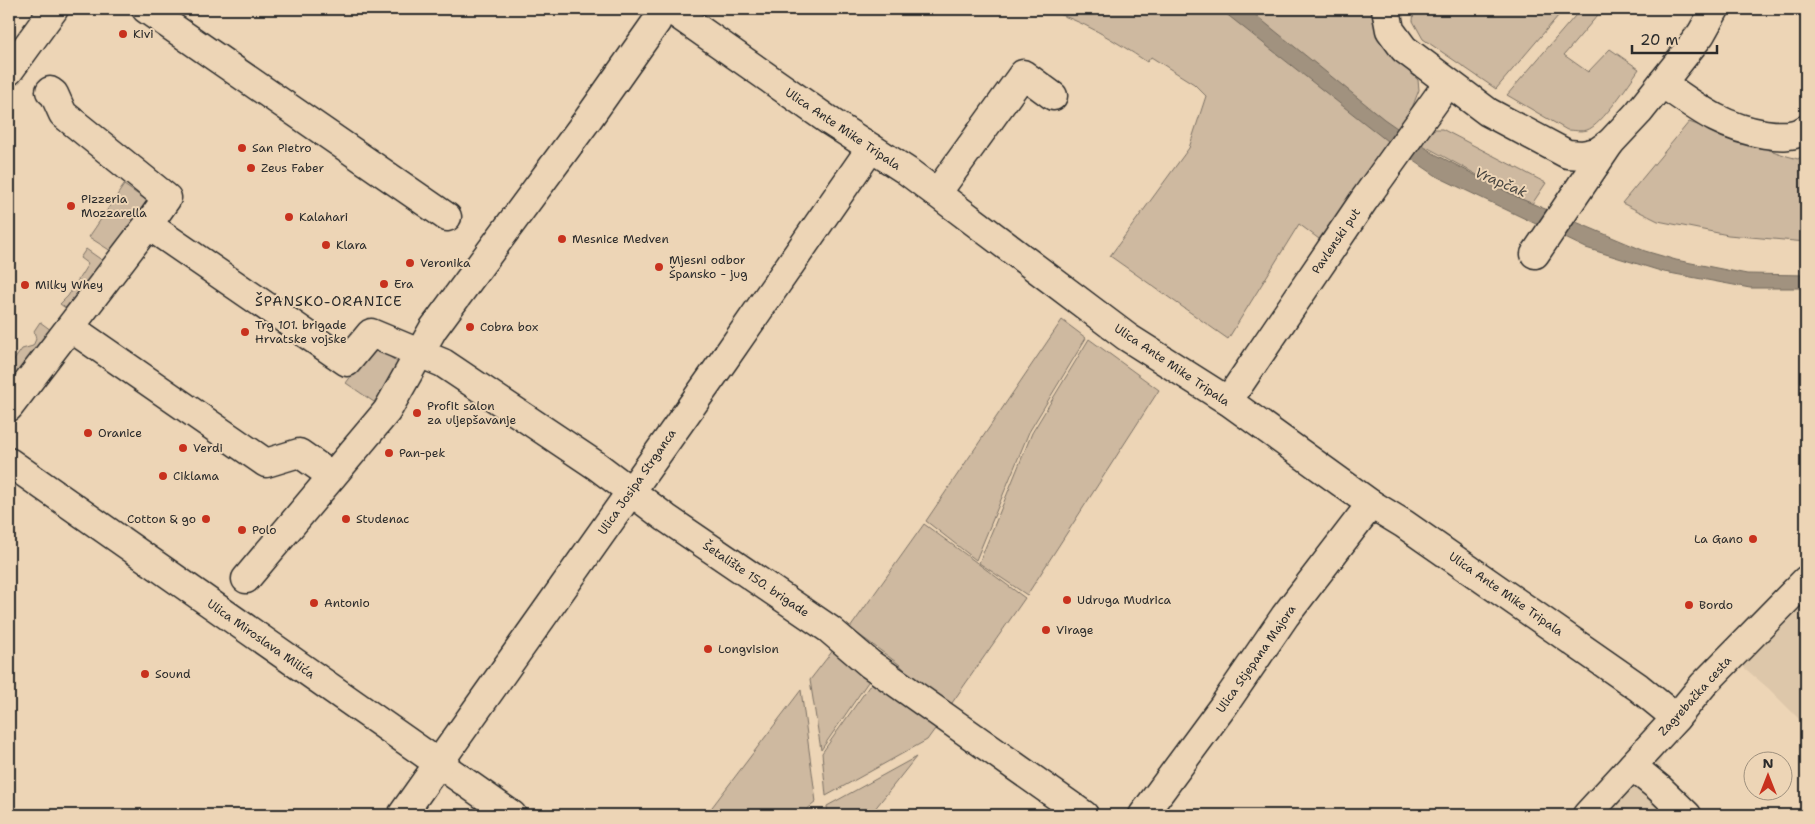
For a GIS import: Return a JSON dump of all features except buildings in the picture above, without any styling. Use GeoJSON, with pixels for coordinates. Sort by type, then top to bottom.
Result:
{"type":"FeatureCollection","features":[{"type":"Feature","properties":{"kind":"street"},"geometry":{"type":"LineString","coordinates":[[9,72],[54,9]]}},
{"type":"Feature","properties":{"kind":"street"},"geometry":{"type":"LineString","coordinates":[[146,9],[447,217]]}},
{"type":"Feature","properties":{"kind":"street"},"geometry":{"type":"LineString","coordinates":[[1386,9],[1390,30],[1404,49],[1488,112],[1567,154],[1583,155],[1597,152],[1610,143]]}},
{"type":"Feature","properties":{"kind":"street"},"geometry":{"type":"LineString","coordinates":[[1535,254],[1610,143],[1662,84],[1701,34],[1715,9]]}},
{"type":"Feature","properties":{"kind":"street"},"geometry":{"type":"LineString","coordinates":[[246,579],[387,411],[433,329],[588,120],[663,15]]}},
{"type":"Feature","properties":{"kind":"street","name":"Ulica Ante Mike Tripala"},"geometry":{"type":"LineString","coordinates":[[663,15],[871,148],[937,193],[1127,337],[1228,402],[1371,504],[1404,524],[1638,687],[1676,718]]}},
{"type":"Feature","properties":{"kind":"street"},"geometry":{"type":"LineString","coordinates":[[937,193],[1023,74],[1053,96]]}},
{"type":"Feature","properties":{"kind":"street","name":"Pavlenski put"},"geometry":{"type":"LineString","coordinates":[[1228,402],[1391,162],[1448,82]]}},
{"type":"Feature","properties":{"kind":"street"},"geometry":{"type":"LineString","coordinates":[[1662,84],[1727,125],[1774,136],[1795,135],[1806,128]]}},
{"type":"Feature","properties":{"kind":"street"},"geometry":{"type":"LineString","coordinates":[[9,407],[71,328],[167,198],[63,114],[54,94],[50,91]]}},
{"type":"Feature","properties":{"kind":"street","name":"Ulica Josipa Strganca"},"geometry":{"type":"LineString","coordinates":[[402,815],[871,148]]}},
{"type":"Feature","properties":{"kind":"street"},"geometry":{"type":"LineString","coordinates":[[148,225],[347,362],[370,333],[420,354]]}},
{"type":"Feature","properties":{"kind":"street"},"geometry":{"type":"LineString","coordinates":[[71,328],[266,464],[299,452],[332,476]]}},
{"type":"Feature","properties":{"kind":"street","name":"Šetalište 150. brigade"},"geometry":{"type":"LineString","coordinates":[[420,354],[451,368],[597,466],[630,492],[829,629],[870,664],[1084,815]]}},
{"type":"Feature","properties":{"kind":"street","name":"Ulica Miroslava Milića"},"geometry":{"type":"LineString","coordinates":[[9,462],[512,815]]}},
{"type":"Feature","properties":{"kind":"street","name":"Ulica Stjepana Majora"},"geometry":{"type":"LineString","coordinates":[[1143,815],[1224,705],[1285,616],[1371,504]]}},
{"type":"Feature","properties":{"kind":"street","name":"Zagrebačka cesta"},"geometry":{"type":"LineString","coordinates":[[1587,815],[1676,718],[1703,685],[1806,580]]}},
{"type":"Feature","properties":{"kind":"street"},"geometry":{"type":"LineString","coordinates":[[1632,766],[1659,788],[1687,815]]}},
{"type":"Feature","properties":{"kind":"shaded area"},"geometry":{"type":"Polygon","coordinates":[[[1043,9],[1371,9],[1377,33],[1382,42],[1387,50],[1418,80],[1419,90],[1410,113],[1319,239],[1299,224],[1228,339],[1110,256],[1189,148],[1206,96],[1194,84],[1151,57],[1147,62],[1097,31],[1043,9]]]}},
{"type":"Feature","properties":{"kind":"shaded area"},"geometry":{"type":"Polygon","coordinates":[[[1220,9],[1248,9],[1384,119],[1433,153],[1519,198],[1645,251],[1676,260],[1747,274],[1806,275],[1806,288],[1750,288],[1664,272],[1586,248],[1438,177],[1401,152],[1220,9]]]}},
{"type":"Feature","properties":{"kind":"shaded area"},"geometry":{"type":"Polygon","coordinates":[[[1414,9],[1564,9],[1496,89],[1423,39],[1413,21],[1414,9]]]}},
{"type":"Feature","properties":{"kind":"shaded area"},"geometry":{"type":"Polygon","coordinates":[[[1581,9],[1603,9],[1564,55],[1588,72],[1610,49],[1639,69],[1600,121],[1587,130],[1580,131],[1567,130],[1507,95],[1581,9]]]}},
{"type":"Feature","properties":{"kind":"shaded area"},"geometry":{"type":"Polygon","coordinates":[[[1689,122],[1798,159],[1806,153],[1806,242],[1728,235],[1658,221],[1622,203],[1689,122]]]}},
{"type":"Feature","properties":{"kind":"shaded area"},"geometry":{"type":"Polygon","coordinates":[[[1434,129],[1442,129],[1546,183],[1532,204],[1519,198],[1421,144],[1434,129]]]}},
{"type":"Feature","properties":{"kind":"shaded area"},"geometry":{"type":"Polygon","coordinates":[[[124,185],[149,202],[114,253],[89,237],[124,185]]]}},
{"type":"Feature","properties":{"kind":"shaded area"},"geometry":{"type":"Polygon","coordinates":[[[86,249],[106,263],[71,312],[60,304],[68,296],[88,264],[80,258],[86,249]]]}},
{"type":"Feature","properties":{"kind":"shaded area"},"geometry":{"type":"Polygon","coordinates":[[[1062,320],[1086,338],[1029,432],[976,560],[926,521],[1062,320]]]}},
{"type":"Feature","properties":{"kind":"shaded area"},"geometry":{"type":"Polygon","coordinates":[[[40,322],[55,333],[9,395],[9,367],[22,349],[33,346],[36,339],[34,331],[40,322]]]}},
{"type":"Feature","properties":{"kind":"shaded area"},"geometry":{"type":"Polygon","coordinates":[[[1089,339],[1159,390],[1027,595],[979,563],[1032,433],[1089,339]]]}},
{"type":"Feature","properties":{"kind":"shaded area"},"geometry":{"type":"Polygon","coordinates":[[[374,345],[401,365],[374,402],[346,383],[374,345]]]}},
{"type":"Feature","properties":{"kind":"shaded area"},"geometry":{"type":"Polygon","coordinates":[[[924,524],[1025,598],[945,713],[900,665],[850,628],[924,524]]]}},
{"type":"Feature","properties":{"kind":"shaded area"},"geometry":{"type":"Polygon","coordinates":[[[1806,594],[1806,726],[1768,688],[1741,665],[1806,594]]]}},
{"type":"Feature","properties":{"kind":"shaded area"},"geometry":{"type":"Polygon","coordinates":[[[841,640],[879,666],[821,750],[810,680],[841,640]]]}},
{"type":"Feature","properties":{"kind":"shaded area"},"geometry":{"type":"Polygon","coordinates":[[[882,668],[940,722],[927,740],[826,796],[822,753],[882,668]]]}},
{"type":"Feature","properties":{"kind":"shaded area"},"geometry":{"type":"Polygon","coordinates":[[[801,690],[816,802],[800,815],[706,815],[801,690]]]}},
{"type":"Feature","properties":{"kind":"shaded area"},"geometry":{"type":"Polygon","coordinates":[[[1664,749],[1660,764],[1662,774],[1705,815],[1605,815],[1664,749]]]}},
{"type":"Feature","properties":{"kind":"shaded area"},"geometry":{"type":"Polygon","coordinates":[[[916,757],[870,815],[828,815],[827,806],[916,757]]]}},
{"type":"Feature","properties":{"kind":"place","name":"Kivi"},"geometry":{"type":"Point","coordinates":[123,34]}},
{"type":"Feature","properties":{"kind":"place","name":"San Pietro"},"geometry":{"type":"Point","coordinates":[242,148]}},
{"type":"Feature","properties":{"kind":"place","name":"Zeus Faber"},"geometry":{"type":"Point","coordinates":[251,168]}},
{"type":"Feature","properties":{"kind":"place","name":"Pizzeria Mozzarella"},"geometry":{"type":"Point","coordinates":[71,206]}},
{"type":"Feature","properties":{"kind":"place","name":"Kalahari"},"geometry":{"type":"Point","coordinates":[289,217]}},
{"type":"Feature","properties":{"kind":"place","name":"Mesnice Medven"},"geometry":{"type":"Point","coordinates":[562,239]}},
{"type":"Feature","properties":{"kind":"place","name":"Klara"},"geometry":{"type":"Point","coordinates":[326,245]}},
{"type":"Feature","properties":{"kind":"place","name":"Veronika"},"geometry":{"type":"Point","coordinates":[410,263]}},
{"type":"Feature","properties":{"kind":"place","name":"Mjesni odbor Špansko - jug"},"geometry":{"type":"Point","coordinates":[659,267]}},
{"type":"Feature","properties":{"kind":"place","name":"Era"},"geometry":{"type":"Point","coordinates":[384,284]}},
{"type":"Feature","properties":{"kind":"place","name":"Milky Whey"},"geometry":{"type":"Point","coordinates":[25,285]}},
{"type":"Feature","properties":{"kind":"place","name":"Cobra box"},"geometry":{"type":"Point","coordinates":[470,327]}},
{"type":"Feature","properties":{"kind":"place","name":"Trg 101. brigade Hrvatske vojske"},"geometry":{"type":"Point","coordinates":[245,332]}},
{"type":"Feature","properties":{"kind":"place","name":"Profit salon za uljepšavanje"},"geometry":{"type":"Point","coordinates":[417,413]}},
{"type":"Feature","properties":{"kind":"place","name":"Oranice"},"geometry":{"type":"Point","coordinates":[88,433]}},
{"type":"Feature","properties":{"kind":"place","name":"Verdi"},"geometry":{"type":"Point","coordinates":[183,448]}},
{"type":"Feature","properties":{"kind":"place","name":"Pan-pek"},"geometry":{"type":"Point","coordinates":[389,453]}},
{"type":"Feature","properties":{"kind":"place","name":"Ciklama"},"geometry":{"type":"Point","coordinates":[163,476]}},
{"type":"Feature","properties":{"kind":"place","name":"Cotton & go"},"geometry":{"type":"Point","coordinates":[206,519]}},
{"type":"Feature","properties":{"kind":"place","name":"Studenac"},"geometry":{"type":"Point","coordinates":[346,519]}},
{"type":"Feature","properties":{"kind":"place","name":"Polo"},"geometry":{"type":"Point","coordinates":[242,530]}},
{"type":"Feature","properties":{"kind":"place","name":"La Gano"},"geometry":{"type":"Point","coordinates":[1753,539]}},
{"type":"Feature","properties":{"kind":"place","name":"Udruga Mudrica"},"geometry":{"type":"Point","coordinates":[1067,600]}},
{"type":"Feature","properties":{"kind":"place","name":"Antonio"},"geometry":{"type":"Point","coordinates":[314,603]}},
{"type":"Feature","properties":{"kind":"place","name":"Bordo"},"geometry":{"type":"Point","coordinates":[1689,605]}},
{"type":"Feature","properties":{"kind":"place","name":"Virage"},"geometry":{"type":"Point","coordinates":[1046,630]}},
{"type":"Feature","properties":{"kind":"place","name":"Longvision"},"geometry":{"type":"Point","coordinates":[708,649]}},
{"type":"Feature","properties":{"kind":"place","name":"Sound"},"geometry":{"type":"Point","coordinates":[145,674]}},
{"type":"Feature","properties":{"kind":"district","name":"ŠPANSKO-ORANICE"},"geometry":{"type":"Point","coordinates":[329,301]}},
{"type":"Feature","properties":{"kind":"water label","name":"Vrapčak"},"geometry":{"type":"Point","coordinates":[1501,182]}}]}
